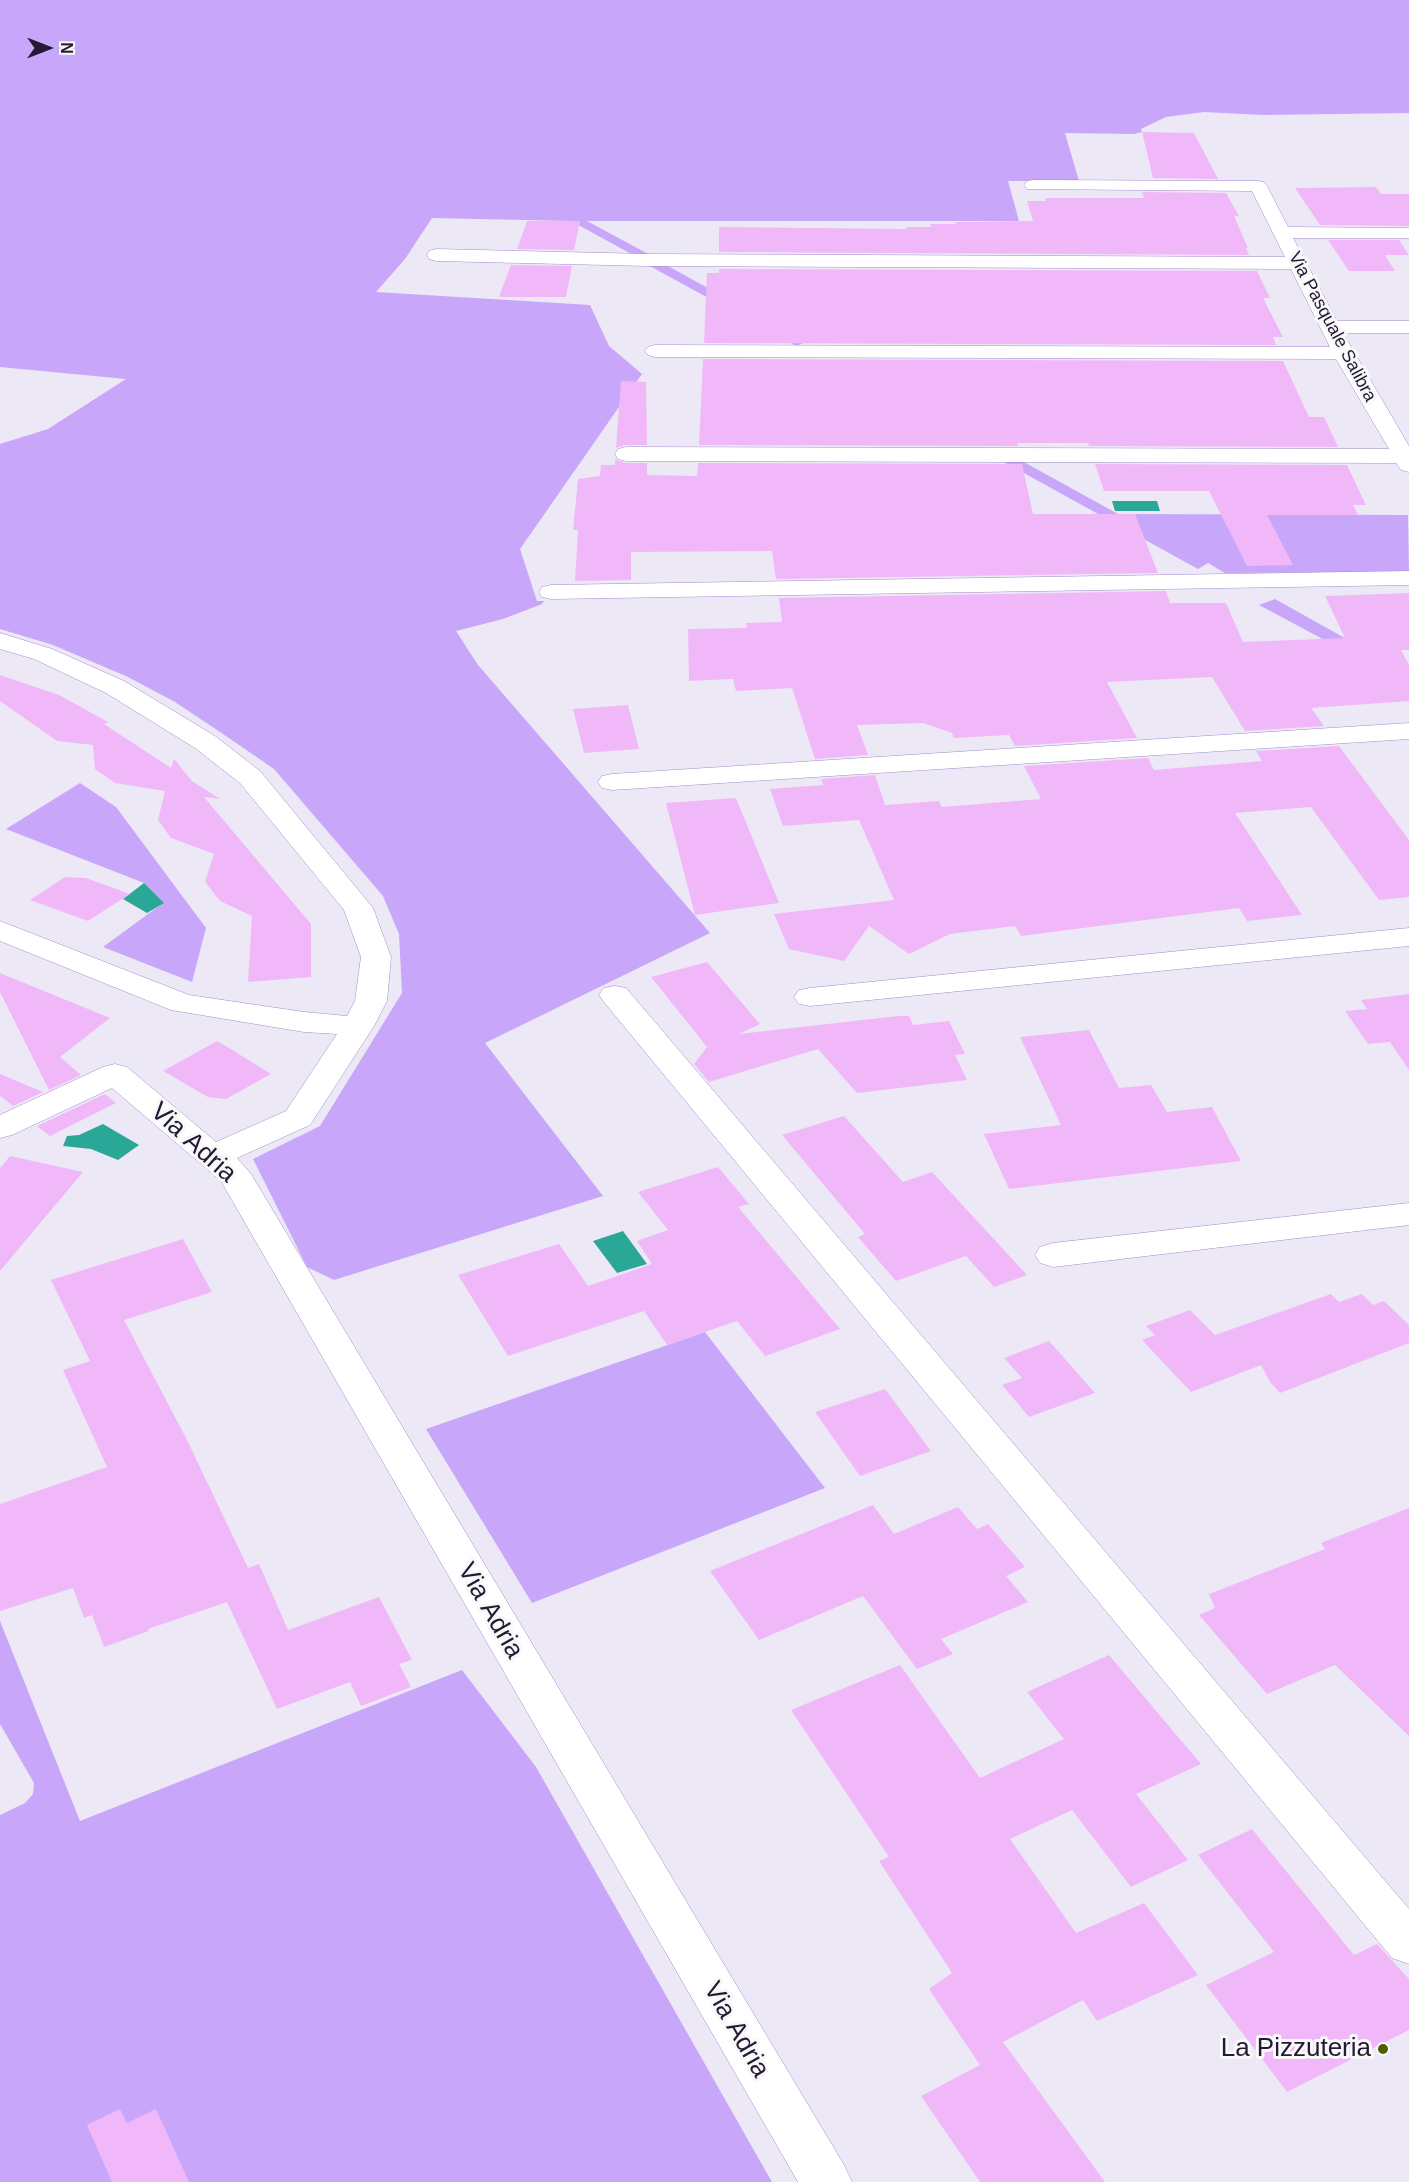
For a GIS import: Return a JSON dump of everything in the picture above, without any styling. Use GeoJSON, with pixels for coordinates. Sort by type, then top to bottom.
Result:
{"type":"FeatureCollection","features":[{"type":"Feature","properties":{"kind":"street","name":"Via Pasquale Salibra"},"geometry":{"type":"LineString","coordinates":[[1033,184],[1258,186],[1343,353],[1403,447]]}},
{"type":"Feature","properties":{"kind":"street"},"geometry":{"type":"LineString","coordinates":[[1282,232],[1409,233]]}},
{"type":"Feature","properties":{"kind":"street"},"geometry":{"type":"LineString","coordinates":[[436,255],[648,260],[1296,263]]}},
{"type":"Feature","properties":{"kind":"street"},"geometry":{"type":"LineString","coordinates":[[1330,327],[1409,327]]}},
{"type":"Feature","properties":{"kind":"street"},"geometry":{"type":"LineString","coordinates":[[655,351],[1343,353]]}},
{"type":"Feature","properties":{"kind":"street"},"geometry":{"type":"LineString","coordinates":[[626,454],[1403,447]]}},
{"type":"Feature","properties":{"kind":"street"},"geometry":{"type":"LineString","coordinates":[[551,592],[1409,578]]}},
{"type":"Feature","properties":{"kind":"street"},"geometry":{"type":"LineString","coordinates":[[0,641],[43,654],[115,687],[205,742],[250,777],[358,908],[369,933],[376,957],[371,1001],[358,1026],[298,1118],[213,1156]]}},
{"type":"Feature","properties":{"kind":"street"},"geometry":{"type":"LineString","coordinates":[[612,782],[1409,731]]}},
{"type":"Feature","properties":{"kind":"street"},"geometry":{"type":"LineString","coordinates":[[0,930],[182,1003],[304,1022],[358,1026]]}},
{"type":"Feature","properties":{"kind":"street"},"geometry":{"type":"LineString","coordinates":[[810,997],[1409,937]]}},
{"type":"Feature","properties":{"kind":"street"},"geometry":{"type":"LineString","coordinates":[[615,995],[1409,1943]]}},
{"type":"Feature","properties":{"kind":"street","name":"Via Adria"},"geometry":{"type":"LineString","coordinates":[[0,1128],[115,1074],[234,1174],[825,2182]]}},
{"type":"Feature","properties":{"kind":"street"},"geometry":{"type":"LineString","coordinates":[[1053,1255],[1409,1214]]}},
{"type":"Feature","properties":{"kind":"shaded area"},"geometry":{"type":"Polygon","coordinates":[[[0,0],[1409,0],[1409,113],[1263,115],[1204,112],[1166,117],[1141,129],[1142,132],[1134,134],[1065,133],[1079,181],[1008,181],[1019,221],[587,221],[652,256],[635,256],[571,221],[432,218],[405,259],[376,292],[590,305],[609,346],[642,374],[520,549],[537,601],[544,601],[542,604],[503,619],[456,631],[478,665],[710,933],[485,1043],[603,1196],[334,1280],[307,1267],[253,1159],[320,1126],[402,993],[399,934],[383,896],[274,769],[175,702],[128,677],[53,645],[0,629],[0,444],[48,429],[126,379],[0,367],[0,0]]]}},
{"type":"Feature","properties":{"kind":"shaded area"},"geometry":{"type":"Polygon","coordinates":[[[648,265],[666,265],[806,342],[796,346],[648,265]]]}},
{"type":"Feature","properties":{"kind":"shaded area"},"geometry":{"type":"Polygon","coordinates":[[[1002,461],[1022,461],[1118,514],[1408,515],[1409,572],[1225,573],[1208,563],[1198,569],[1002,461]]]}},
{"type":"Feature","properties":{"kind":"shaded area"},"geometry":{"type":"Polygon","coordinates":[[[1112,501],[1157,501],[1160,511],[1115,511],[1112,501]]]}},
{"type":"Feature","properties":{"kind":"shaded area"},"geometry":{"type":"Polygon","coordinates":[[[1275,599],[1409,674],[1347,652],[1259,605],[1275,599]]]}},
{"type":"Feature","properties":{"kind":"shaded area"},"geometry":{"type":"Polygon","coordinates":[[[80,783],[116,807],[206,928],[192,982],[103,947],[163,903],[144,883],[6,829],[80,783]]]}},
{"type":"Feature","properties":{"kind":"shaded area"},"geometry":{"type":"Polygon","coordinates":[[[144,883],[164,903],[147,913],[123,899],[144,883]]]}},
{"type":"Feature","properties":{"kind":"shaded area"},"geometry":{"type":"Polygon","coordinates":[[[103,1124],[139,1145],[118,1160],[91,1149],[63,1146],[67,1136],[79,1135],[103,1124]]]}},
{"type":"Feature","properties":{"kind":"shaded area"},"geometry":{"type":"Polygon","coordinates":[[[623,1231],[647,1264],[617,1273],[593,1241],[623,1231]]]}},
{"type":"Feature","properties":{"kind":"shaded area"},"geometry":{"type":"Polygon","coordinates":[[[705,1332],[825,1488],[532,1603],[426,1429],[705,1332]]]}},
{"type":"Feature","properties":{"kind":"shaded area"},"geometry":{"type":"Polygon","coordinates":[[[0,1621],[80,1821],[462,1670],[536,1767],[772,2182],[0,2182],[0,1815],[25,1803],[33,1794],[34,1783],[0,1724],[0,1621]]]}},
{"type":"Feature","properties":{"kind":"building"},"geometry":{"type":"Polygon","coordinates":[[[1142,132],[1194,133],[1218,179],[1153,178],[1142,132]]]}},
{"type":"Feature","properties":{"kind":"building"},"geometry":{"type":"Polygon","coordinates":[[[1376,187],[1381,194],[1409,194],[1409,226],[1320,225],[1295,188],[1376,187]]]}},
{"type":"Feature","properties":{"kind":"building"},"geometry":{"type":"Polygon","coordinates":[[[1142,193],[1226,193],[1239,216],[1234,216],[1249,255],[719,252],[719,227],[906,229],[906,227],[931,227],[930,224],[956,224],[955,222],[1033,221],[1027,201],[1046,201],[1045,198],[1144,198],[1142,193]]]}},
{"type":"Feature","properties":{"kind":"building"},"geometry":{"type":"Polygon","coordinates":[[[527,221],[580,221],[574,250],[517,249],[527,221]]]}},
{"type":"Feature","properties":{"kind":"building"},"geometry":{"type":"Polygon","coordinates":[[[1328,240],[1399,240],[1409,255],[1385,255],[1395,271],[1349,271],[1328,240]]]}},
{"type":"Feature","properties":{"kind":"building"},"geometry":{"type":"Polygon","coordinates":[[[511,265],[572,266],[566,297],[499,297],[511,265]]]}},
{"type":"Feature","properties":{"kind":"building"},"geometry":{"type":"Polygon","coordinates":[[[719,269],[1257,271],[1270,298],[1263,298],[1283,337],[1273,337],[1276,345],[704,343],[707,273],[719,273],[719,269]]]}},
{"type":"Feature","properties":{"kind":"building"},"geometry":{"type":"Polygon","coordinates":[[[703,359],[1283,361],[1309,417],[1324,417],[1338,447],[1089,446],[1088,443],[1017,443],[1018,446],[699,445],[703,359]]]}},
{"type":"Feature","properties":{"kind":"building"},"geometry":{"type":"Polygon","coordinates":[[[621,381],[646,382],[647,445],[625,445],[616,448],[621,381]]]}},
{"type":"Feature","properties":{"kind":"building"},"geometry":{"type":"Polygon","coordinates":[[[615,459],[625,463],[647,463],[647,475],[697,476],[698,463],[1022,464],[1033,514],[1135,514],[1158,573],[776,579],[772,551],[631,552],[631,580],[575,581],[578,530],[573,530],[578,479],[600,476],[601,465],[615,465],[615,459]]]}},
{"type":"Feature","properties":{"kind":"building"},"geometry":{"type":"Polygon","coordinates":[[[1095,464],[1347,465],[1366,505],[1353,505],[1358,515],[1267,515],[1293,565],[1247,566],[1209,491],[1104,491],[1095,464]]]}},
{"type":"Feature","properties":{"kind":"building"},"geometry":{"type":"Polygon","coordinates":[[[1166,591],[1170,603],[1226,603],[1243,642],[1345,638],[1325,596],[1409,593],[1409,650],[1401,650],[1409,665],[1409,701],[1311,708],[1324,726],[1245,731],[1212,677],[1107,682],[1137,738],[1015,746],[1009,735],[954,738],[952,733],[923,723],[857,725],[868,755],[815,759],[792,688],[736,691],[733,679],[689,681],[688,629],[747,628],[746,623],[782,622],[779,598],[1166,591]]]}},
{"type":"Feature","properties":{"kind":"building"},"geometry":{"type":"Polygon","coordinates":[[[0,675],[59,695],[108,722],[104,724],[171,768],[174,759],[192,781],[220,799],[204,797],[311,924],[311,977],[248,982],[252,916],[220,901],[205,882],[214,854],[171,838],[158,820],[165,791],[115,783],[95,769],[93,745],[57,741],[0,701],[0,675]]]}},
{"type":"Feature","properties":{"kind":"building"},"geometry":{"type":"Polygon","coordinates":[[[628,705],[639,749],[584,753],[573,709],[628,705]]]}},
{"type":"Feature","properties":{"kind":"building"},"geometry":{"type":"Polygon","coordinates":[[[1339,746],[1409,840],[1409,897],[1379,900],[1311,807],[1235,813],[1302,915],[1247,921],[1239,908],[1021,936],[1015,926],[950,934],[909,954],[869,926],[844,961],[789,949],[774,914],[894,900],[859,820],[783,826],[770,789],[823,785],[821,779],[875,775],[885,805],[939,801],[942,807],[1041,799],[1024,766],[1148,758],[1154,770],[1262,761],[1256,751],[1339,746]]]}},
{"type":"Feature","properties":{"kind":"building"},"geometry":{"type":"Polygon","coordinates":[[[736,798],[779,903],[695,915],[666,803],[736,798]]]}},
{"type":"Feature","properties":{"kind":"building"},"geometry":{"type":"Polygon","coordinates":[[[65,877],[86,878],[130,894],[88,921],[30,900],[65,877]]]}},
{"type":"Feature","properties":{"kind":"building"},"geometry":{"type":"Polygon","coordinates":[[[707,962],[760,1024],[739,1034],[898,1016],[909,1016],[913,1025],[949,1021],[965,1054],[955,1055],[967,1080],[857,1093],[818,1049],[709,1082],[694,1064],[707,1047],[651,977],[707,962]]]}},
{"type":"Feature","properties":{"kind":"building"},"geometry":{"type":"Polygon","coordinates":[[[0,973],[110,1018],[60,1057],[81,1075],[49,1090],[0,992],[0,973]]]}},
{"type":"Feature","properties":{"kind":"building"},"geometry":{"type":"Polygon","coordinates":[[[1409,994],[1409,1070],[1390,1042],[1368,1044],[1345,1011],[1367,1009],[1361,1000],[1409,994]]]}},
{"type":"Feature","properties":{"kind":"building"},"geometry":{"type":"Polygon","coordinates":[[[1089,1030],[1119,1088],[1151,1085],[1167,1112],[1212,1107],[1241,1161],[1009,1189],[984,1134],[1061,1125],[1020,1037],[1089,1030]]]}},
{"type":"Feature","properties":{"kind":"building"},"geometry":{"type":"Polygon","coordinates":[[[217,1041],[271,1074],[226,1099],[208,1097],[163,1071],[217,1041]]]}},
{"type":"Feature","properties":{"kind":"building"},"geometry":{"type":"Polygon","coordinates":[[[0,1074],[43,1092],[13,1106],[0,1096],[0,1074]]]}},
{"type":"Feature","properties":{"kind":"building"},"geometry":{"type":"Polygon","coordinates":[[[105,1094],[116,1103],[50,1136],[37,1126],[105,1094]]]}},
{"type":"Feature","properties":{"kind":"building"},"geometry":{"type":"Polygon","coordinates":[[[844,1116],[903,1182],[932,1172],[1027,1275],[994,1287],[966,1256],[896,1281],[858,1237],[865,1234],[782,1135],[844,1116]]]}},
{"type":"Feature","properties":{"kind":"building"},"geometry":{"type":"Polygon","coordinates":[[[10,1156],[83,1172],[0,1271],[0,1168],[10,1156]]]}},
{"type":"Feature","properties":{"kind":"building"},"geometry":{"type":"Polygon","coordinates":[[[718,1167],[749,1204],[738,1207],[840,1329],[765,1356],[737,1321],[667,1345],[644,1311],[508,1356],[458,1275],[559,1244],[588,1286],[652,1264],[637,1241],[668,1230],[638,1192],[718,1167]]]}},
{"type":"Feature","properties":{"kind":"building"},"geometry":{"type":"Polygon","coordinates":[[[183,1239],[212,1292],[124,1320],[187,1440],[248,1568],[259,1564],[288,1630],[379,1597],[412,1660],[399,1664],[411,1687],[361,1706],[350,1682],[277,1709],[227,1602],[104,1647],[92,1615],[84,1618],[73,1588],[0,1611],[0,1504],[107,1467],[63,1370],[90,1361],[51,1280],[183,1239]]]}},
{"type":"Feature","properties":{"kind":"building"},"geometry":{"type":"Polygon","coordinates":[[[1331,1294],[1339,1302],[1362,1294],[1373,1305],[1384,1301],[1409,1325],[1409,1343],[1280,1393],[1270,1382],[1261,1365],[1191,1392],[1142,1340],[1155,1335],[1146,1326],[1190,1310],[1215,1335],[1331,1294]]]}},
{"type":"Feature","properties":{"kind":"building"},"geometry":{"type":"Polygon","coordinates":[[[1049,1341],[1095,1393],[1029,1417],[1002,1385],[1022,1378],[1004,1358],[1049,1341]]]}},
{"type":"Feature","properties":{"kind":"building"},"geometry":{"type":"Polygon","coordinates":[[[885,1389],[931,1451],[860,1476],[815,1412],[885,1389]]]}},
{"type":"Feature","properties":{"kind":"building"},"geometry":{"type":"Polygon","coordinates":[[[873,1505],[894,1534],[958,1507],[977,1529],[988,1524],[1025,1567],[1006,1576],[1028,1602],[941,1639],[953,1654],[917,1669],[863,1596],[759,1640],[710,1571],[873,1505]]]}},
{"type":"Feature","properties":{"kind":"building"},"geometry":{"type":"Polygon","coordinates":[[[1409,1508],[1409,1736],[1335,1665],[1267,1694],[1199,1615],[1215,1608],[1209,1594],[1325,1549],[1321,1543],[1409,1508]]]}},
{"type":"Feature","properties":{"kind":"building"},"geometry":{"type":"Polygon","coordinates":[[[1109,1655],[1201,1764],[1136,1794],[1188,1860],[1131,1887],[1072,1810],[1010,1839],[1076,1933],[1144,1903],[1198,1975],[1097,2021],[1083,2000],[1003,2042],[1105,2182],[980,2182],[921,2096],[980,2065],[929,1989],[952,1973],[879,1861],[889,1857],[791,1710],[900,1665],[980,1778],[1064,1739],[1027,1692],[1109,1655]]]}},
{"type":"Feature","properties":{"kind":"building"},"geometry":{"type":"Polygon","coordinates":[[[1252,1829],[1354,1955],[1377,1944],[1409,1979],[1409,2030],[1287,2092],[1206,1985],[1274,1952],[1198,1855],[1252,1829]]]}},
{"type":"Feature","properties":{"kind":"building"},"geometry":{"type":"Polygon","coordinates":[[[120,2109],[127,2123],[156,2109],[189,2182],[112,2182],[87,2125],[120,2109]]]}},
{"type":"Feature","properties":{"kind":"place","name":"La Pizzuteria"},"geometry":{"type":"Point","coordinates":[1383,2049]}}]}
